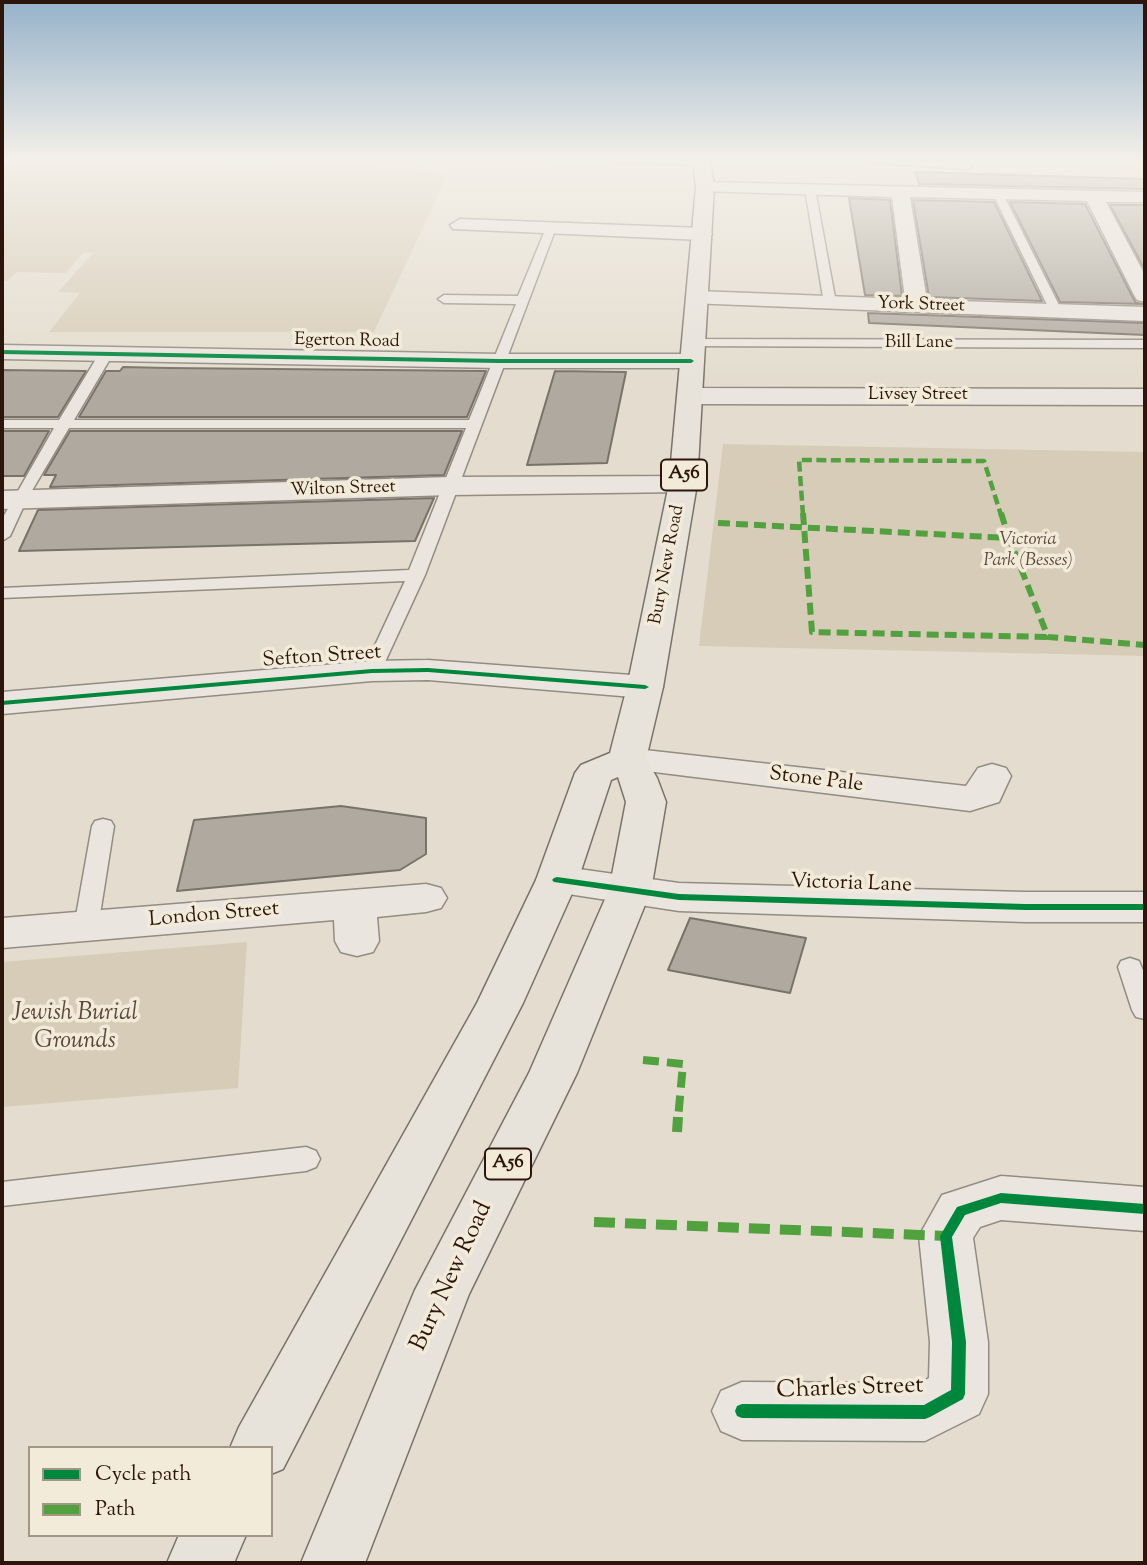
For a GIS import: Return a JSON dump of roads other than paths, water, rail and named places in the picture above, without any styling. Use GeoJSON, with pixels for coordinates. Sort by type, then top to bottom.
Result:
{"type":"FeatureCollection","features":[{"type":"Feature","properties":{"kind":"highway","name":"Bury New Road"},"geometry":{"type":"LineString","coordinates":[[333,1563],[443,1290],[553,1073],[630,890],[646,802],[638,778],[626,759],[645,687],[683,484],[702,234]]}},
{"type":"Feature","properties":{"kind":"highway"},"geometry":{"type":"LineString","coordinates":[[262,1446],[500,1003],[557,880],[594,773],[626,759]]}},
{"type":"Feature","properties":{"kind":"highway"},"geometry":{"type":"LineString","coordinates":[[199,1563],[213,1537]]}},
{"type":"Feature","properties":{"kind":"street"},"geometry":{"type":"LineString","coordinates":[[678,233],[702,234]]}},
{"type":"Feature","properties":{"kind":"street"},"geometry":{"type":"LineString","coordinates":[[906,233],[917,306]]}},
{"type":"Feature","properties":{"kind":"street"},"geometry":{"type":"LineString","coordinates":[[1113,233],[1145,295]]}},
{"type":"Feature","properties":{"kind":"street","name":"York Street"},"geometry":{"type":"LineString","coordinates":[[697,298],[1145,314]]}},
{"type":"Feature","properties":{"kind":"street","name":"Egerton Road"},"geometry":{"type":"LineString","coordinates":[[2,352],[499,361],[692,352]]}},
{"type":"Feature","properties":{"kind":"street","name":"Livsey Street"},"geometry":{"type":"LineString","coordinates":[[691,396],[1145,397]]}},
{"type":"Feature","properties":{"kind":"street","name":"Wilton Street"},"geometry":{"type":"LineString","coordinates":[[11,499],[450,486],[683,484]]}},
{"type":"Feature","properties":{"kind":"street","name":"Sefton Street"},"geometry":{"type":"LineString","coordinates":[[2,703],[372,671],[428,670],[645,687]]}},
{"type":"Feature","properties":{"kind":"street","name":"Stone Pale"},"geometry":{"type":"LineString","coordinates":[[626,759],[970,799],[985,793],[992,776]]}},
{"type":"Feature","properties":{"kind":"street","name":"Victoria Lane"},"geometry":{"type":"LineString","coordinates":[[557,880],[679,897],[1025,907],[1145,907]]}},
{"type":"Feature","properties":{"kind":"street","name":"London Street"},"geometry":{"type":"LineString","coordinates":[[2,933],[86,927],[356,923],[426,898]]}},
{"type":"Feature","properties":{"kind":"street","name":"Charles Street"},"geometry":{"type":"LineString","coordinates":[[742,1411],[925,1412],[958,1394],[959,1342],[946,1236],[961,1210],[1001,1198],[1145,1209]]}},
{"type":"Feature","properties":{"kind":"lane"},"geometry":{"type":"LineString","coordinates":[[372,671],[415,575],[549,233]]}},
{"type":"Feature","properties":{"kind":"lane"},"geometry":{"type":"LineString","coordinates":[[818,233],[830,303]]}},
{"type":"Feature","properties":{"kind":"lane"},"geometry":{"type":"LineString","coordinates":[[1017,233],[1056,311]]}},
{"type":"Feature","properties":{"kind":"lane"},"geometry":{"type":"LineString","coordinates":[[444,299],[523,300]]}},
{"type":"Feature","properties":{"kind":"lane","name":"Bill Lane"},"geometry":{"type":"LineString","coordinates":[[692,352],[1145,344]]}},
{"type":"Feature","properties":{"kind":"lane"},"geometry":{"type":"LineString","coordinates":[[2,536],[11,499],[65,424],[106,354]]}},
{"type":"Feature","properties":{"kind":"lane"},"geometry":{"type":"LineString","coordinates":[[2,424],[475,424]]}},
{"type":"Feature","properties":{"kind":"lane"},"geometry":{"type":"LineString","coordinates":[[2,593],[415,575]]}},
{"type":"Feature","properties":{"kind":"lane"},"geometry":{"type":"LineString","coordinates":[[86,927],[103,826]]}},
{"type":"Feature","properties":{"kind":"lane"},"geometry":{"type":"LineString","coordinates":[[1130,967],[1145,1010]]}},
{"type":"Feature","properties":{"kind":"lane"},"geometry":{"type":"LineString","coordinates":[[2,1194],[306,1160]]}},
{"type":"Feature","properties":{"kind":"park label","name":"Victoria Park (Besses)"},"geometry":{"type":"Point","coordinates":[1028,551]}},
{"type":"Feature","properties":{"kind":"park label","name":"Jewish Burial Grounds"},"geometry":{"type":"Point","coordinates":[75,1029]}}]}
